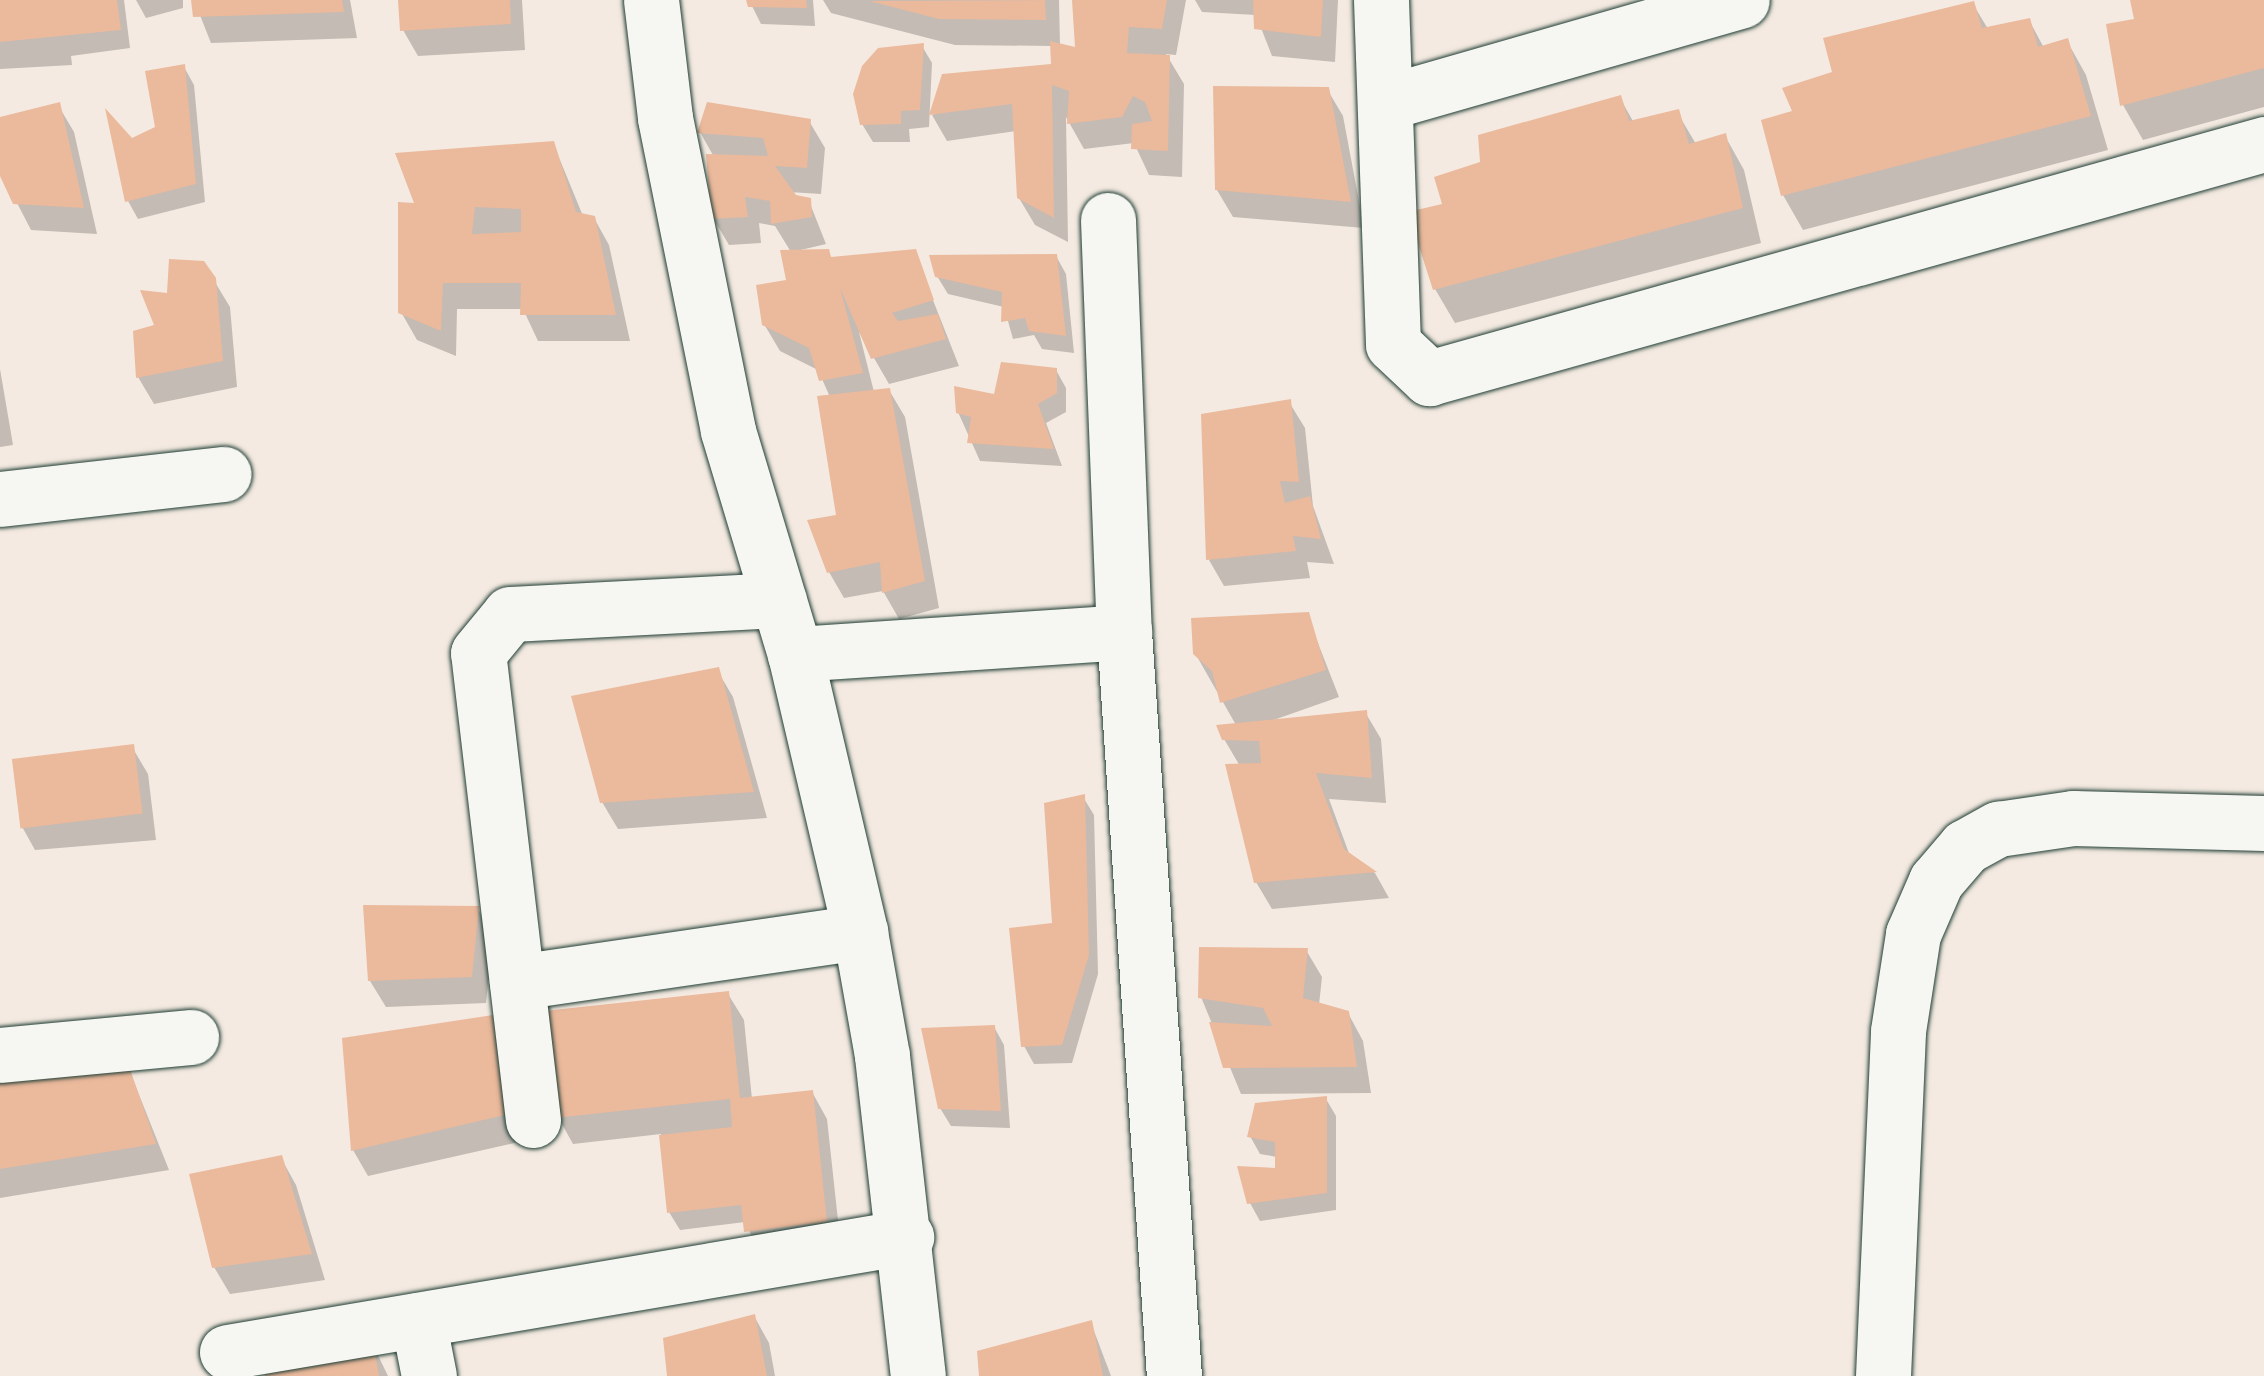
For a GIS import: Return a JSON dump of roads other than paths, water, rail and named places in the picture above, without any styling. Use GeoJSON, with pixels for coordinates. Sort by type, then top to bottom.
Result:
{"type":"FeatureCollection","features":[{"type":"Feature","properties":{"kind":"street"},"geometry":{"type":"LineString","coordinates":[[651,0],[666,118],[728,431],[795,654],[860,932],[906,1237],[918,1376]]}},
{"type":"Feature","properties":{"kind":"street"},"geometry":{"type":"LineString","coordinates":[[1381,0],[1392,344],[1429,378],[2264,144]]}},
{"type":"Feature","properties":{"kind":"street"},"geometry":{"type":"LineString","coordinates":[[1387,102],[1742,0]]}},
{"type":"Feature","properties":{"kind":"street"},"geometry":{"type":"LineString","coordinates":[[1108,220],[1124,632],[1174,1376]]}},
{"type":"Feature","properties":{"kind":"street"},"geometry":{"type":"LineString","coordinates":[[0,499],[224,474]]}},
{"type":"Feature","properties":{"kind":"street"},"geometry":{"type":"LineString","coordinates":[[534,1120],[478,653],[493,628],[510,614],[544,609],[779,600]]}},
{"type":"Feature","properties":{"kind":"street"},"geometry":{"type":"LineString","coordinates":[[795,654],[1124,632]]}},
{"type":"Feature","properties":{"kind":"street"},"geometry":{"type":"LineString","coordinates":[[1883,1376],[1898,1031],[1913,934],[1936,880],[1965,847],[1998,829],[2073,818],[2264,823]]}},
{"type":"Feature","properties":{"kind":"street"},"geometry":{"type":"LineString","coordinates":[[517,982],[860,932]]}},
{"type":"Feature","properties":{"kind":"street"},"geometry":{"type":"LineString","coordinates":[[0,1055],[190,1037]]}},
{"type":"Feature","properties":{"kind":"street"},"geometry":{"type":"LineString","coordinates":[[227,1352],[906,1237]]}},
{"type":"Feature","properties":{"kind":"street"},"geometry":{"type":"LineString","coordinates":[[418,1320],[429,1376]]}}]}
